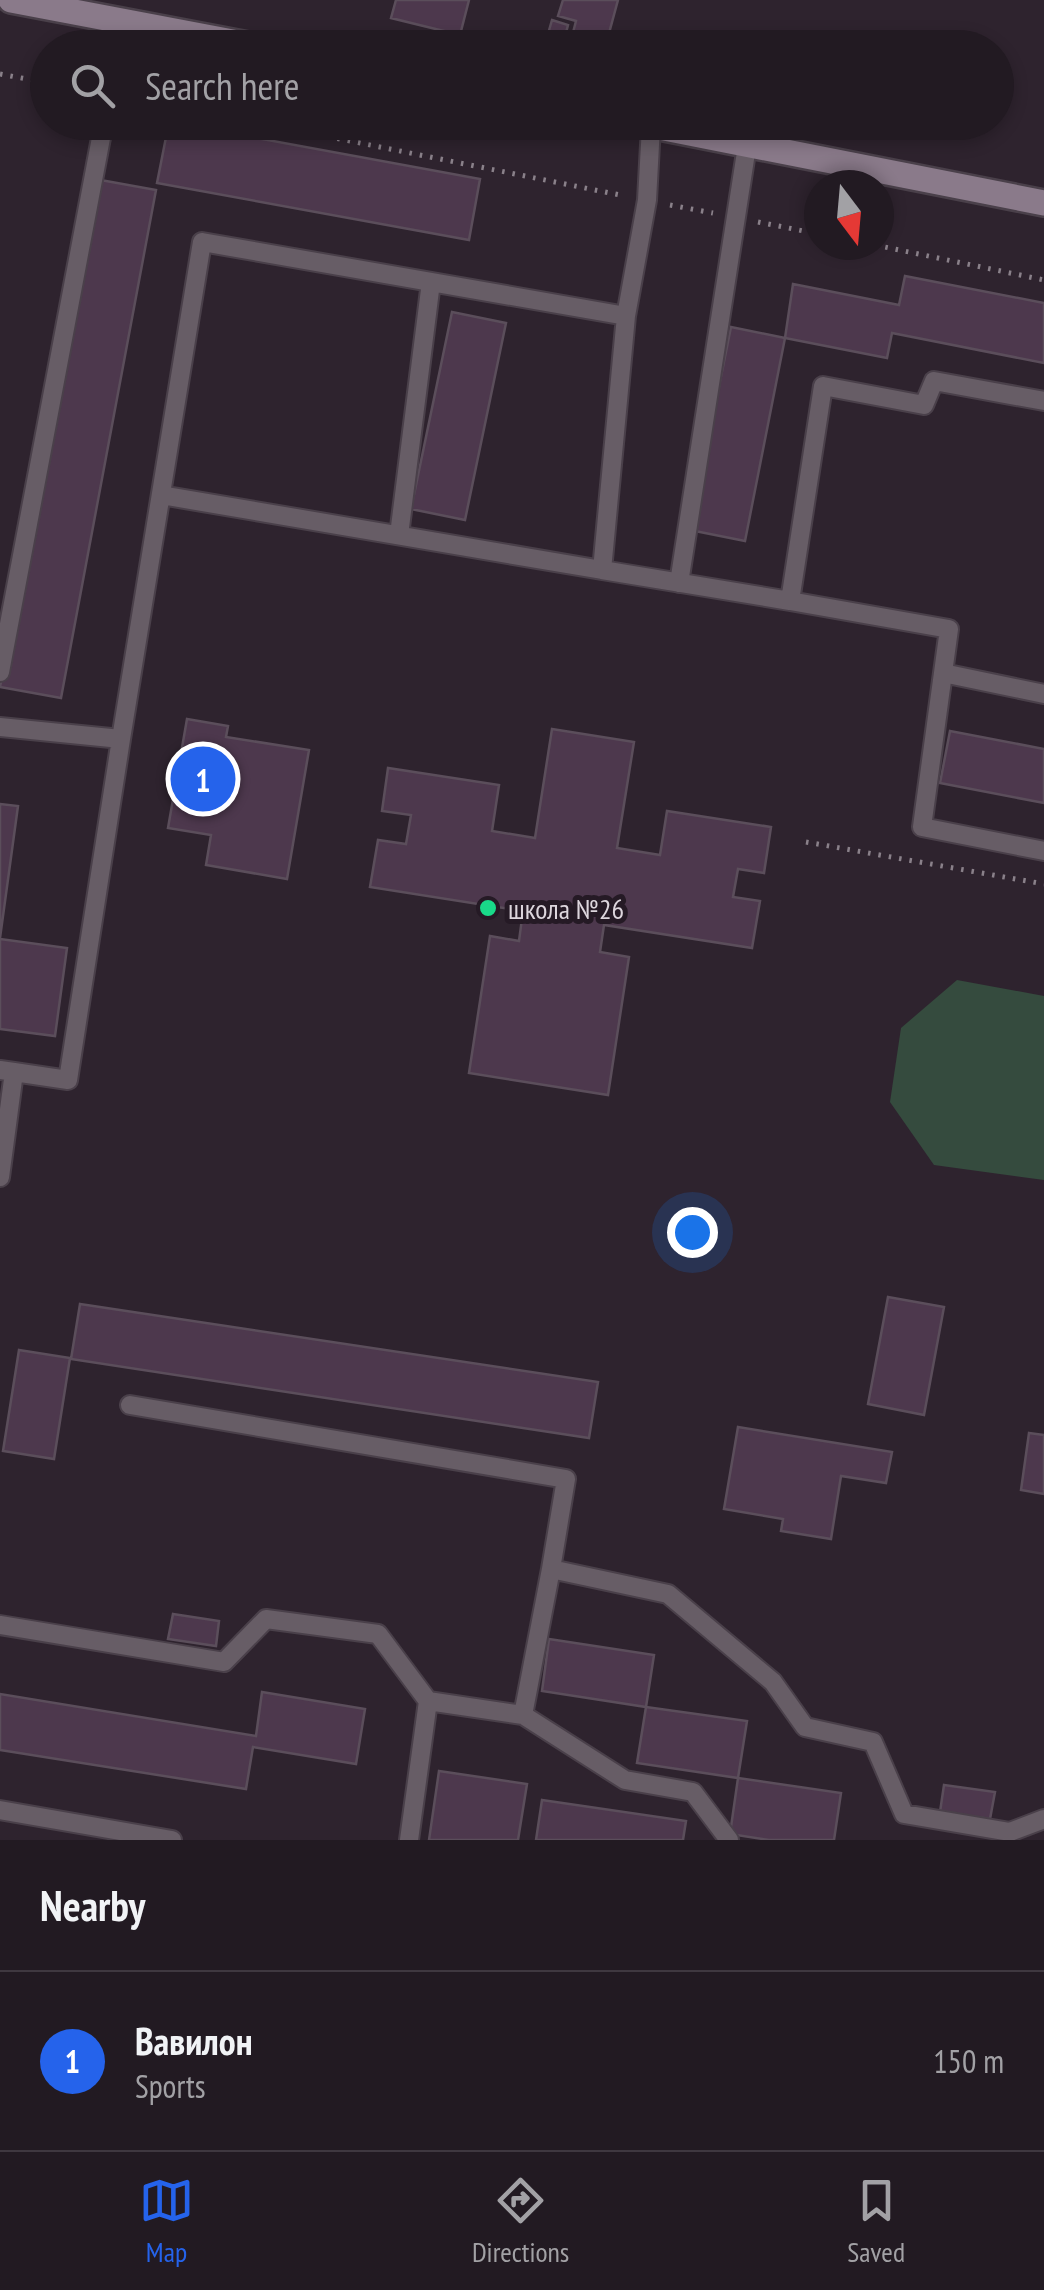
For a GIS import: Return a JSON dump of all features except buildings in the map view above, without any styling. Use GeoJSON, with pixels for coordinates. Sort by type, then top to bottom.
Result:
{"type":"FeatureCollection","features":[{"type":"Feature","properties":{"kind":"main road"},"geometry":{"type":"LineString","coordinates":[[11,0],[120,30]]}},
{"type":"Feature","properties":{"kind":"main road"},"geometry":{"type":"LineString","coordinates":[[718,140],[1044,203]]}},
{"type":"Feature","properties":{"kind":"lane"},"geometry":{"type":"LineString","coordinates":[[0,672],[101,140]]}},
{"type":"Feature","properties":{"kind":"lane"},"geometry":{"type":"LineString","coordinates":[[602,570],[626,316],[647,200],[644,140]]}},
{"type":"Feature","properties":{"kind":"lane"},"geometry":{"type":"LineString","coordinates":[[679,583],[746,146]]}},
{"type":"Feature","properties":{"kind":"lane"},"geometry":{"type":"LineString","coordinates":[[0,1177],[7,1071],[68,1080],[202,242],[626,316]]}},
{"type":"Feature","properties":{"kind":"lane"},"geometry":{"type":"LineString","coordinates":[[400,536],[431,282]]}},
{"type":"Feature","properties":{"kind":"lane"},"geometry":{"type":"LineString","coordinates":[[790,601],[823,386],[924,405],[934,381],[1044,401]]}},
{"type":"Feature","properties":{"kind":"lane"},"geometry":{"type":"LineString","coordinates":[[161,495],[950,629],[922,827],[1044,851]]}},
{"type":"Feature","properties":{"kind":"lane"},"geometry":{"type":"LineString","coordinates":[[944,673],[1044,694]]}},
{"type":"Feature","properties":{"kind":"lane"},"geometry":{"type":"LineString","coordinates":[[0,727],[121,739]]}},
{"type":"Feature","properties":{"kind":"lane"},"geometry":{"type":"LineString","coordinates":[[130,1404],[566,1479],[523,1714]]}},
{"type":"Feature","properties":{"kind":"lane"},"geometry":{"type":"LineString","coordinates":[[551,1568],[668,1594],[774,1682],[805,1727],[873,1742],[904,1814],[1010,1832],[1044,1819]]}},
{"type":"Feature","properties":{"kind":"lane"},"geometry":{"type":"LineString","coordinates":[[0,1625],[224,1662],[266,1619],[378,1634],[428,1701],[409,1840]]}},
{"type":"Feature","properties":{"kind":"lane"},"geometry":{"type":"LineString","coordinates":[[428,1701],[523,1714],[625,1780],[692,1792],[730,1840]]}},
{"type":"Feature","properties":{"kind":"lane"},"geometry":{"type":"LineString","coordinates":[[0,1810],[172,1840]]}},
{"type":"Feature","properties":{"kind":"path"},"geometry":{"type":"LineString","coordinates":[[0,74],[30,80]]}},
{"type":"Feature","properties":{"kind":"path"},"geometry":{"type":"LineString","coordinates":[[345,140],[804,231]]}},
{"type":"Feature","properties":{"kind":"path"},"geometry":{"type":"LineString","coordinates":[[894,249],[1044,280]]}},
{"type":"Feature","properties":{"kind":"path"},"geometry":{"type":"LineString","coordinates":[[806,842],[1044,884]]}},
{"type":"Feature","properties":{"kind":"green space"},"geometry":{"type":"Polygon","coordinates":[[[957,980],[1044,996],[1044,1180],[934,1165],[890,1102],[901,1028],[957,980]]]}},
{"type":"Feature","properties":{"kind":"place","name":"Вавилон"},"geometry":{"type":"Point","coordinates":[203,779]}},
{"type":"Feature","properties":{"kind":"place","name":"школа №26"},"geometry":{"type":"Point","coordinates":[488,908]}}]}
